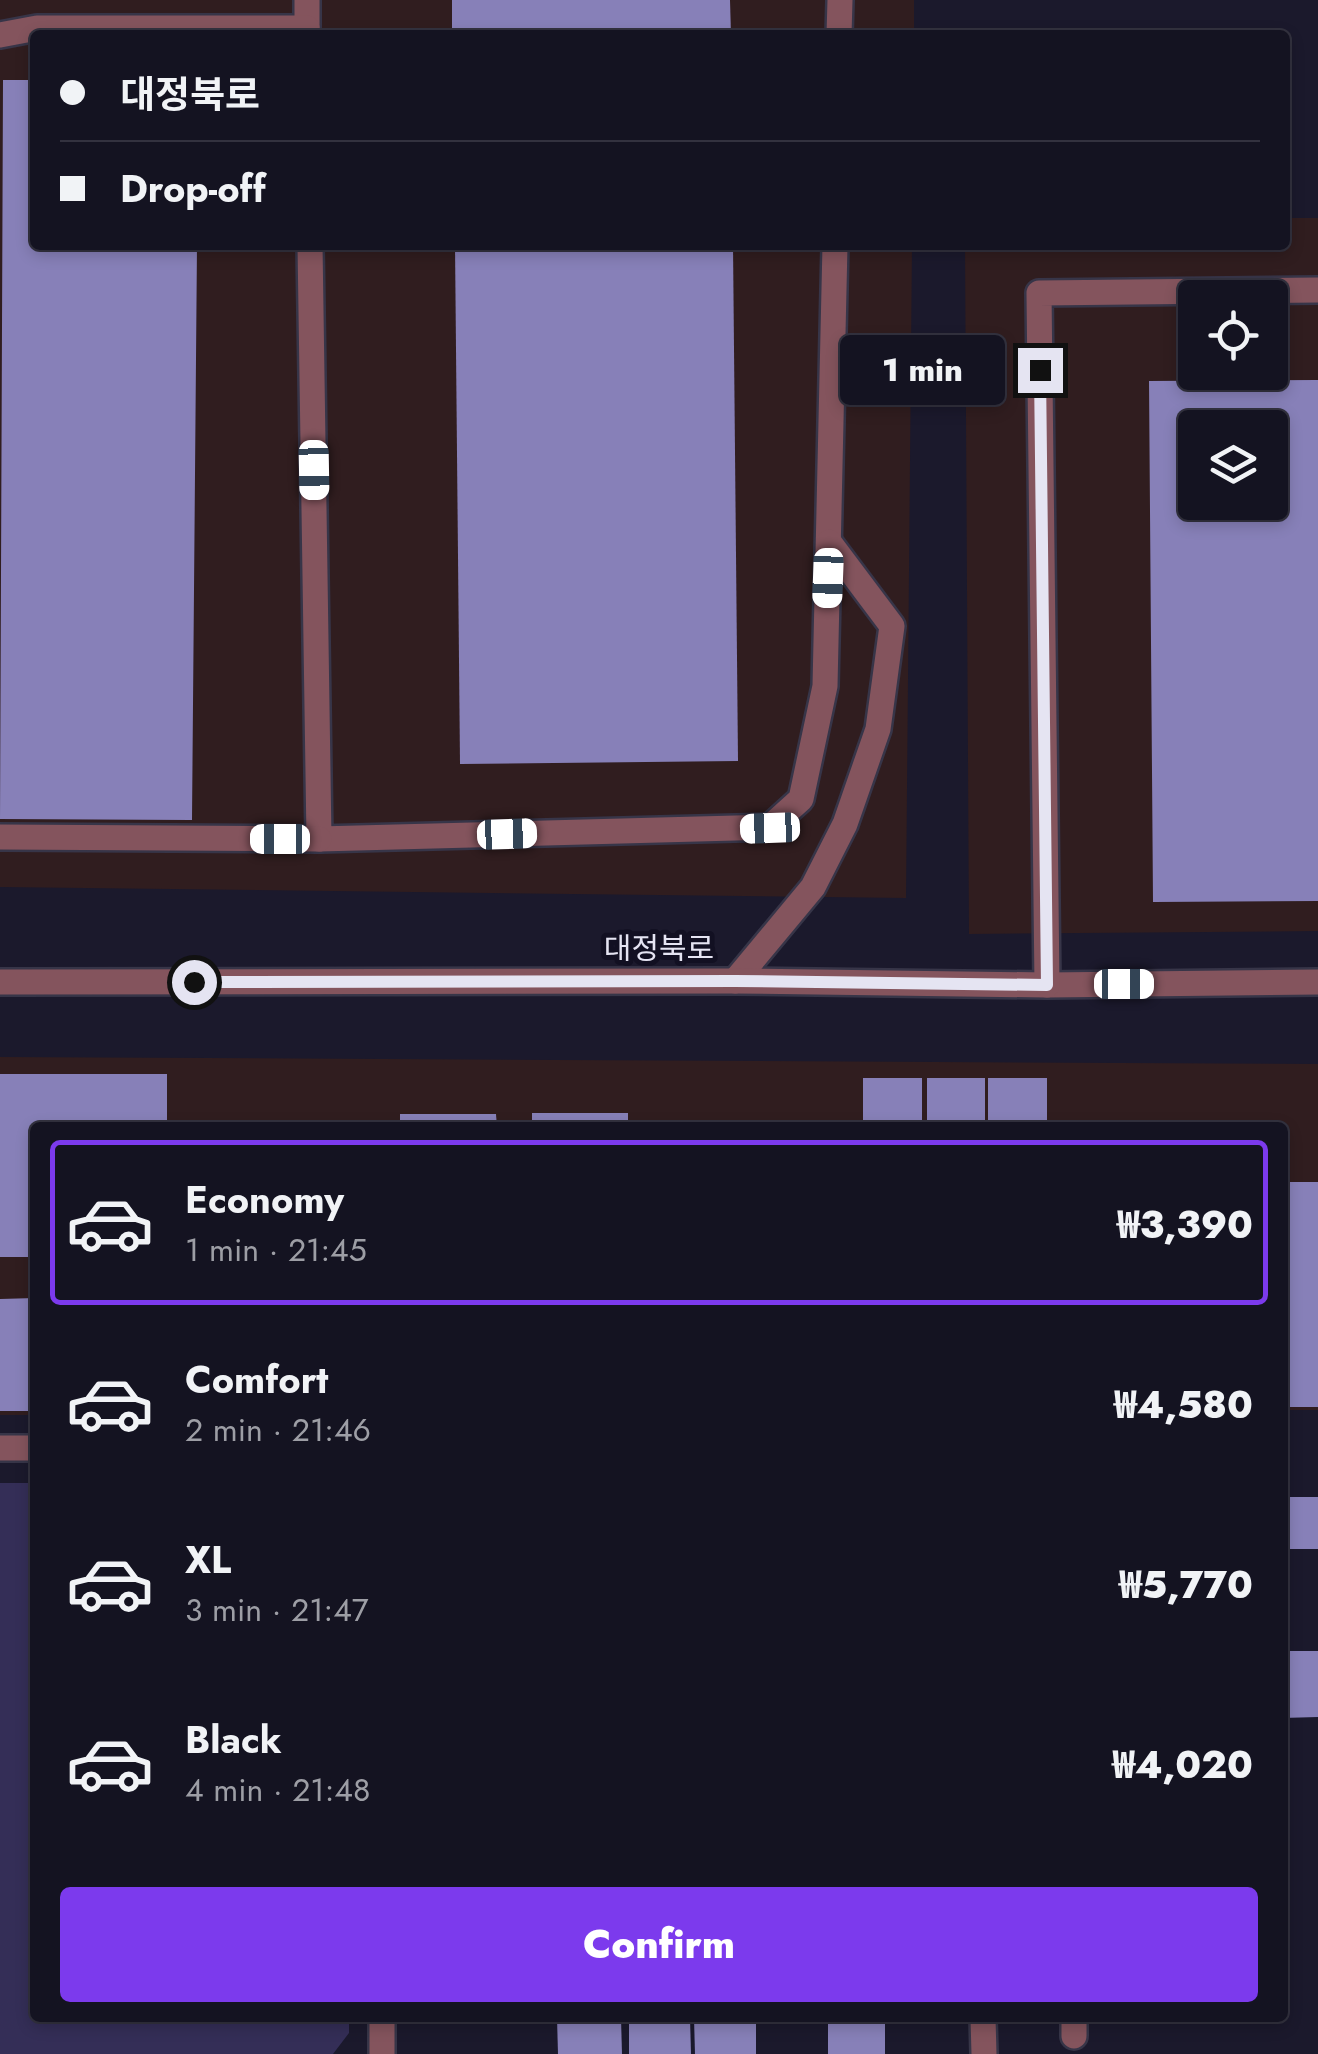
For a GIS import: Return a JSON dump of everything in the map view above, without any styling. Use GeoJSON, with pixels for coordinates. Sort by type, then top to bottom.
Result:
{"type":"FeatureCollection","features":[{"type":"Feature","properties":{"kind":"street"},"geometry":{"type":"LineString","coordinates":[[307,0],[307,30]]}},
{"type":"Feature","properties":{"kind":"street"},"geometry":{"type":"LineString","coordinates":[[839,30],[840,0]]}},
{"type":"Feature","properties":{"kind":"street"},"geometry":{"type":"LineString","coordinates":[[0,35],[37,28],[172,30]]}},
{"type":"Feature","properties":{"kind":"street"},"geometry":{"type":"LineString","coordinates":[[310,250],[319,839]]}},
{"type":"Feature","properties":{"kind":"street"},"geometry":{"type":"LineString","coordinates":[[0,837],[319,839],[770,828],[801,799],[825,686],[835,250]]}},
{"type":"Feature","properties":{"kind":"street"},"geometry":{"type":"LineString","coordinates":[[1047,985],[1038,293],[1318,290]]}},
{"type":"Feature","properties":{"kind":"street"},"geometry":{"type":"LineString","coordinates":[[735,981],[813,887],[845,824],[878,728],[892,626],[829,542]]}},
{"type":"Feature","properties":{"kind":"street","name":"대정북로"},"geometry":{"type":"LineString","coordinates":[[0,982],[1318,982]]}},
{"type":"Feature","properties":{"kind":"street"},"geometry":{"type":"LineString","coordinates":[[0,1448],[30,1448]]}},
{"type":"Feature","properties":{"kind":"street"},"geometry":{"type":"LineString","coordinates":[[382,2022],[382,2054]]}},
{"type":"Feature","properties":{"kind":"street"},"geometry":{"type":"LineString","coordinates":[[983,2022],[984,2054]]}},
{"type":"Feature","properties":{"kind":"shaded area"},"geometry":{"type":"Polygon","coordinates":[[[0,0],[914,0],[914,30],[30,30],[30,250],[912,250],[906,898],[0,887],[0,0]]]}},
{"type":"Feature","properties":{"kind":"shaded area"},"geometry":{"type":"Polygon","coordinates":[[[1290,218],[1318,218],[1318,931],[969,934],[965,250],[1290,250],[1290,218]]]}},
{"type":"Feature","properties":{"kind":"shaded area"},"geometry":{"type":"Polygon","coordinates":[[[0,1057],[1318,1064],[1318,1410],[1288,1410],[1288,1122],[30,1122],[30,1415],[0,1415],[0,1057]]]}},
{"type":"Feature","properties":{"kind":"shaded area"},"geometry":{"type":"Polygon","coordinates":[[[0,1483],[30,1483],[30,2022],[349,2022],[349,2033],[333,2054],[0,2054],[0,1483]]]}},
{"type":"Feature","properties":{"kind":"building"},"geometry":{"type":"Polygon","coordinates":[[[452,0],[730,0],[731,30],[452,30],[452,0]]]}},
{"type":"Feature","properties":{"kind":"building"},"geometry":{"type":"Polygon","coordinates":[[[3,80],[30,80],[30,250],[197,250],[192,820],[0,819],[3,80]]]}},
{"type":"Feature","properties":{"kind":"building"},"geometry":{"type":"Polygon","coordinates":[[[455,250],[733,250],[738,761],[460,764],[455,250]]]}},
{"type":"Feature","properties":{"kind":"building"},"geometry":{"type":"Polygon","coordinates":[[[1288,380],[1318,380],[1318,901],[1153,902],[1149,381],[1178,381],[1178,390],[1288,390],[1288,380]]]}},
{"type":"Feature","properties":{"kind":"building"},"geometry":{"type":"Polygon","coordinates":[[[0,1074],[167,1074],[167,1122],[30,1122],[30,1257],[0,1257],[0,1074]]]}},
{"type":"Feature","properties":{"kind":"building"},"geometry":{"type":"Polygon","coordinates":[[[863,1078],[922,1078],[922,1122],[863,1122],[863,1078]]]}},
{"type":"Feature","properties":{"kind":"building"},"geometry":{"type":"Polygon","coordinates":[[[927,1078],[985,1078],[985,1122],[927,1122],[927,1078]]]}},
{"type":"Feature","properties":{"kind":"building"},"geometry":{"type":"Polygon","coordinates":[[[988,1078],[1047,1078],[1047,1122],[988,1122],[988,1078]]]}},
{"type":"Feature","properties":{"kind":"building"},"geometry":{"type":"Polygon","coordinates":[[[532,1113],[628,1113],[628,1122],[532,1122],[532,1113]]]}},
{"type":"Feature","properties":{"kind":"building"},"geometry":{"type":"Polygon","coordinates":[[[400,1114],[496,1114],[497,1122],[400,1122],[400,1114]]]}},
{"type":"Feature","properties":{"kind":"building"},"geometry":{"type":"Polygon","coordinates":[[[1288,1182],[1318,1182],[1318,1407],[1288,1407],[1288,1182]]]}},
{"type":"Feature","properties":{"kind":"building"},"geometry":{"type":"Polygon","coordinates":[[[30,1298],[30,1411],[0,1411],[0,1299],[30,1298]]]}},
{"type":"Feature","properties":{"kind":"building"},"geometry":{"type":"Polygon","coordinates":[[[1288,1497],[1318,1497],[1318,1549],[1288,1549],[1288,1497]]]}},
{"type":"Feature","properties":{"kind":"building"},"geometry":{"type":"Polygon","coordinates":[[[1288,1651],[1318,1651],[1318,1717],[1288,1718],[1288,1651]]]}},
{"type":"Feature","properties":{"kind":"building"},"geometry":{"type":"Polygon","coordinates":[[[557,2022],[621,2022],[622,2054],[558,2054],[557,2022]]]}},
{"type":"Feature","properties":{"kind":"building"},"geometry":{"type":"Polygon","coordinates":[[[629,2022],[690,2022],[691,2054],[629,2054],[629,2022]]]}},
{"type":"Feature","properties":{"kind":"building"},"geometry":{"type":"Polygon","coordinates":[[[694,2022],[756,2022],[756,2054],[695,2054],[694,2022]]]}},
{"type":"Feature","properties":{"kind":"building"},"geometry":{"type":"Polygon","coordinates":[[[828,2022],[885,2022],[885,2054],[828,2054],[828,2022]]]}},
{"type":"Feature","properties":{"kind":"route"},"geometry":{"type":"LineString","coordinates":[[194,982],[1047,985],[1040,370]]}}]}
